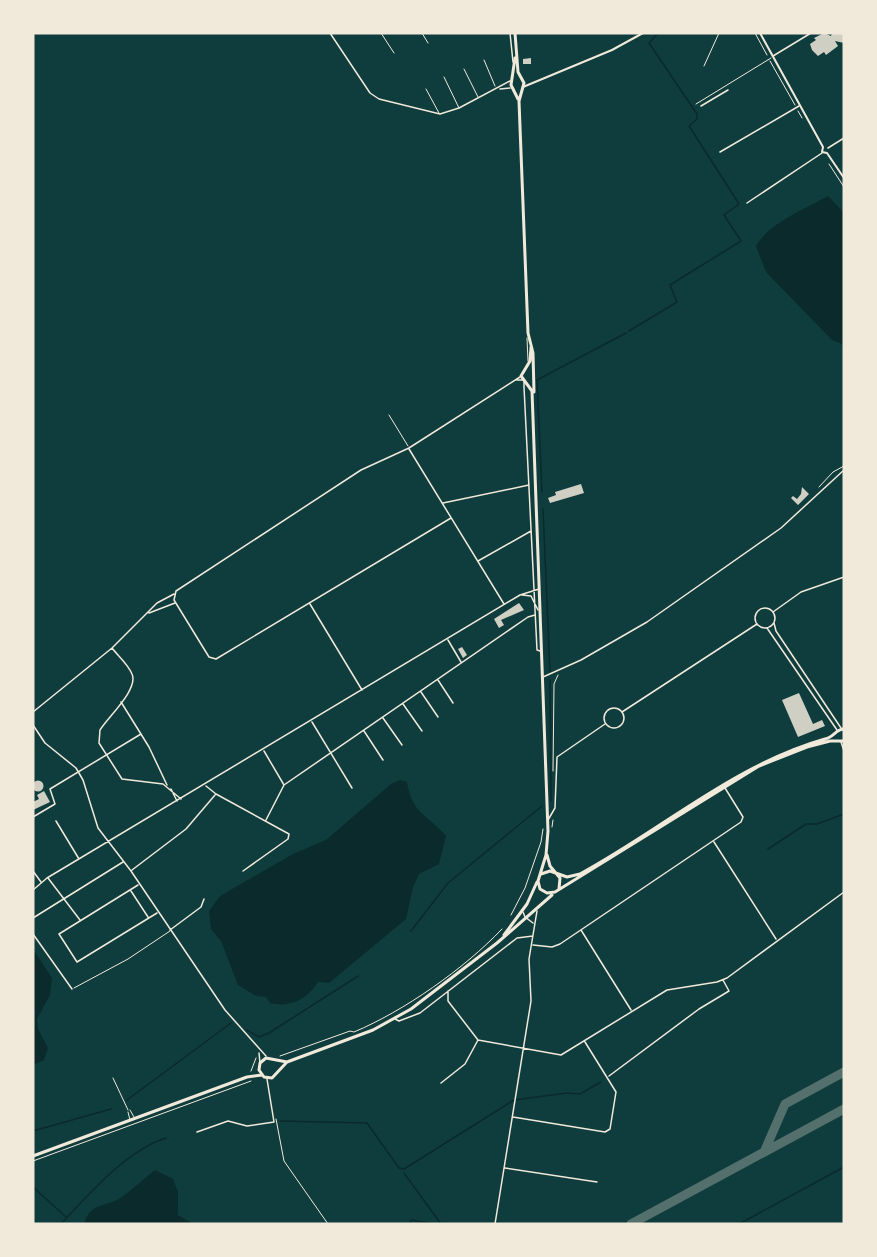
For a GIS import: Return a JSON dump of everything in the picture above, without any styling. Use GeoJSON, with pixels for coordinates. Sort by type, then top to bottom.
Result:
{"type":"FeatureCollection","features":[{"type":"Feature","properties":{"kind":"main road"},"geometry":{"type":"LineString","coordinates":[[516,33],[513,89],[519,101]]}},
{"type":"Feature","properties":{"kind":"main road"},"geometry":{"type":"LineString","coordinates":[[516,50],[522,88],[519,101],[528,333],[534,372],[532,402]]}},
{"type":"Feature","properties":{"kind":"main road"},"geometry":{"type":"LineString","coordinates":[[513,80],[521,79]]}},
{"type":"Feature","properties":{"kind":"main road"},"geometry":{"type":"LineString","coordinates":[[513,89],[522,88]]}},
{"type":"Feature","properties":{"kind":"main road"},"geometry":{"type":"LineString","coordinates":[[497,943],[523,911],[539,878],[546,855],[547,820],[539,651],[540,616],[532,402],[531,387],[521,375],[529,364],[531,347]]}},
{"type":"Feature","properties":{"kind":"main road"},"geometry":{"type":"LineString","coordinates":[[526,369],[534,372]]}},
{"type":"Feature","properties":{"kind":"main road"},"geometry":{"type":"LineString","coordinates":[[524,381],[534,379]]}},
{"type":"Feature","properties":{"kind":"main road"},"geometry":{"type":"LineString","coordinates":[[287,1062],[267,1058],[260,1064],[259,1069],[266,1078],[273,1078],[287,1062],[373,1030],[395,1019],[497,943],[555,892],[724,788],[781,756],[841,741],[839,731],[752,767],[580,874],[570,877],[546,871],[539,878]]}},
{"type":"Feature","properties":{"kind":"main road"},"geometry":{"type":"LineString","coordinates":[[539,878],[542,891],[549,894],[555,892],[561,882],[546,855]]}},
{"type":"Feature","properties":{"kind":"main road"},"geometry":{"type":"LineString","coordinates":[[278,1062],[280,1068]]}},
{"type":"Feature","properties":{"kind":"main road"},"geometry":{"type":"LineString","coordinates":[[247,1077],[259,1069]]}},
{"type":"Feature","properties":{"kind":"main road"},"geometry":{"type":"LineString","coordinates":[[33,1156],[247,1077],[262,1075]]}},
{"type":"Feature","properties":{"kind":"street"},"geometry":{"type":"LineString","coordinates":[[330,33],[374,97],[440,114],[459,108],[513,80]]}},
{"type":"Feature","properties":{"kind":"street"},"geometry":{"type":"LineString","coordinates":[[510,33],[514,65]]}},
{"type":"Feature","properties":{"kind":"street"},"geometry":{"type":"LineString","coordinates":[[522,88],[612,50],[643,33]]}},
{"type":"Feature","properties":{"kind":"street"},"geometry":{"type":"LineString","coordinates":[[747,203],[823,152],[824,147],[760,33]]}},
{"type":"Feature","properties":{"kind":"street"},"geometry":{"type":"LineString","coordinates":[[773,57],[811,33]]}},
{"type":"Feature","properties":{"kind":"street"},"geometry":{"type":"LineString","coordinates":[[521,79],[534,81]]}},
{"type":"Feature","properties":{"kind":"street"},"geometry":{"type":"LineString","coordinates":[[496,90],[513,89]]}},
{"type":"Feature","properties":{"kind":"street"},"geometry":{"type":"LineString","coordinates":[[701,106],[728,90]]}},
{"type":"Feature","properties":{"kind":"street"},"geometry":{"type":"LineString","coordinates":[[712,94],[715,98]]}},
{"type":"Feature","properties":{"kind":"street"},"geometry":{"type":"LineString","coordinates":[[720,152],[800,105]]}},
{"type":"Feature","properties":{"kind":"street"},"geometry":{"type":"LineString","coordinates":[[824,147],[828,148],[844,138]]}},
{"type":"Feature","properties":{"kind":"street"},"geometry":{"type":"LineString","coordinates":[[827,153],[828,148]]}},
{"type":"Feature","properties":{"kind":"street"},"geometry":{"type":"LineString","coordinates":[[823,152],[827,153],[844,178]]}},
{"type":"Feature","properties":{"kind":"street"},"geometry":{"type":"LineString","coordinates":[[33,712],[112,648],[166,596],[174,595],[353,475],[409,448],[521,375]]}},
{"type":"Feature","properties":{"kind":"street"},"geometry":{"type":"LineString","coordinates":[[516,380],[524,381],[533,590],[539,651]]}},
{"type":"Feature","properties":{"kind":"street"},"geometry":{"type":"LineString","coordinates":[[409,448],[504,604]]}},
{"type":"Feature","properties":{"kind":"street"},"geometry":{"type":"LineString","coordinates":[[542,677],[581,660],[647,622],[781,528],[844,470]]}},
{"type":"Feature","properties":{"kind":"street"},"geometry":{"type":"LineString","coordinates":[[443,503],[529,485]]}},
{"type":"Feature","properties":{"kind":"street"},"geometry":{"type":"LineString","coordinates":[[174,595],[176,603],[209,657],[217,658],[451,518]]}},
{"type":"Feature","properties":{"kind":"street"},"geometry":{"type":"LineString","coordinates":[[478,561],[531,531]]}},
{"type":"Feature","properties":{"kind":"street"},"geometry":{"type":"LineString","coordinates":[[773,612],[801,592],[844,577]]}},
{"type":"Feature","properties":{"kind":"street"},"geometry":{"type":"LineString","coordinates":[[33,890],[47,878],[182,800],[504,604],[520,595],[539,589]]}},
{"type":"Feature","properties":{"kind":"street"},"geometry":{"type":"LineString","coordinates":[[520,595],[530,595],[534,599],[540,616]]}},
{"type":"Feature","properties":{"kind":"street"},"geometry":{"type":"LineString","coordinates":[[166,596],[170,604]]}},
{"type":"Feature","properties":{"kind":"street"},"geometry":{"type":"LineString","coordinates":[[148,613],[176,603]]}},
{"type":"Feature","properties":{"kind":"street"},"geometry":{"type":"LineString","coordinates":[[310,604],[362,690]]}},
{"type":"Feature","properties":{"kind":"street"},"geometry":{"type":"LineString","coordinates":[[773,612],[765,608],[759,609],[755,618],[757,624],[767,628],[839,731]]}},
{"type":"Feature","properties":{"kind":"street"},"geometry":{"type":"LineString","coordinates":[[773,612],[776,631],[839,731]]}},
{"type":"Feature","properties":{"kind":"street"},"geometry":{"type":"LineString","coordinates":[[266,820],[284,785],[503,634],[535,615]]}},
{"type":"Feature","properties":{"kind":"street"},"geometry":{"type":"LineString","coordinates":[[767,628],[774,623]]}},
{"type":"Feature","properties":{"kind":"street"},"geometry":{"type":"LineString","coordinates":[[622,712],[757,624]]}},
{"type":"Feature","properties":{"kind":"street"},"geometry":{"type":"LineString","coordinates":[[448,639],[462,663]]}},
{"type":"Feature","properties":{"kind":"street"},"geometry":{"type":"LineString","coordinates":[[112,648],[134,677],[134,686],[100,730],[99,743],[124,780],[167,785]]}},
{"type":"Feature","properties":{"kind":"street"},"geometry":{"type":"LineString","coordinates":[[438,679],[453,703]]}},
{"type":"Feature","properties":{"kind":"street"},"geometry":{"type":"LineString","coordinates":[[421,691],[438,717]]}},
{"type":"Feature","properties":{"kind":"street"},"geometry":{"type":"LineString","coordinates":[[121,702],[141,734],[167,785],[182,800]]}},
{"type":"Feature","properties":{"kind":"street"},"geometry":{"type":"LineString","coordinates":[[403,703],[422,731]]}},
{"type":"Feature","properties":{"kind":"street"},"geometry":{"type":"LineString","coordinates":[[610,709],[618,709],[622,712],[624,720],[620,727],[612,728],[605,724],[604,715],[610,709]]}},
{"type":"Feature","properties":{"kind":"street"},"geometry":{"type":"LineString","coordinates":[[383,717],[402,746]]}},
{"type":"Feature","properties":{"kind":"street"},"geometry":{"type":"LineString","coordinates":[[312,721],[352,789]]}},
{"type":"Feature","properties":{"kind":"street"},"geometry":{"type":"LineString","coordinates":[[547,820],[555,808],[557,757],[605,724]]}},
{"type":"Feature","properties":{"kind":"street"},"geometry":{"type":"LineString","coordinates":[[33,725],[45,743],[79,771],[94,821],[131,871],[225,1010],[259,1052],[267,1058]]}},
{"type":"Feature","properties":{"kind":"street"},"geometry":{"type":"LineString","coordinates":[[364,730],[383,760]]}},
{"type":"Feature","properties":{"kind":"street"},"geometry":{"type":"LineString","coordinates":[[33,817],[55,804],[50,789],[141,734]]}},
{"type":"Feature","properties":{"kind":"street"},"geometry":{"type":"LineString","coordinates":[[841,741],[844,751]]}},
{"type":"Feature","properties":{"kind":"street"},"geometry":{"type":"LineString","coordinates":[[263,750],[284,785]]}},
{"type":"Feature","properties":{"kind":"street"},"geometry":{"type":"LineString","coordinates":[[206,785],[216,794],[289,834],[288,840],[243,871]]}},
{"type":"Feature","properties":{"kind":"street"},"geometry":{"type":"LineString","coordinates":[[171,788],[177,802]]}},
{"type":"Feature","properties":{"kind":"street"},"geometry":{"type":"LineString","coordinates":[[531,945],[557,946],[741,822],[743,817],[724,788]]}},
{"type":"Feature","properties":{"kind":"street"},"geometry":{"type":"LineString","coordinates":[[131,871],[186,829],[216,794]]}},
{"type":"Feature","properties":{"kind":"street"},"geometry":{"type":"LineString","coordinates":[[56,821],[79,860]]}},
{"type":"Feature","properties":{"kind":"street"},"geometry":{"type":"LineString","coordinates":[[713,841],[776,940]]}},
{"type":"Feature","properties":{"kind":"street"},"geometry":{"type":"LineString","coordinates":[[33,918],[124,861]]}},
{"type":"Feature","properties":{"kind":"street"},"geometry":{"type":"LineString","coordinates":[[33,871],[42,883]]}},
{"type":"Feature","properties":{"kind":"street"},"geometry":{"type":"LineString","coordinates":[[47,878],[80,920]]}},
{"type":"Feature","properties":{"kind":"street"},"geometry":{"type":"LineString","coordinates":[[140,884],[59,933],[77,962],[158,912]]}},
{"type":"Feature","properties":{"kind":"street"},"geometry":{"type":"LineString","coordinates":[[130,890],[148,918]]}},
{"type":"Feature","properties":{"kind":"street"},"geometry":{"type":"LineString","coordinates":[[439,998],[448,1001],[478,1040],[558,1055],[585,1041],[667,990],[723,980],[844,892]]}},
{"type":"Feature","properties":{"kind":"street"},"geometry":{"type":"LineString","coordinates":[[170,931],[201,907],[204,899]]}},
{"type":"Feature","properties":{"kind":"street"},"geometry":{"type":"LineString","coordinates":[[495,1224],[531,1001],[528,962],[538,907]]}},
{"type":"Feature","properties":{"kind":"street"},"geometry":{"type":"LineString","coordinates":[[523,911],[534,925]]}},
{"type":"Feature","properties":{"kind":"street"},"geometry":{"type":"LineString","coordinates":[[581,930],[632,1010]]}},
{"type":"Feature","properties":{"kind":"street"},"geometry":{"type":"LineString","coordinates":[[33,934],[72,989]]}},
{"type":"Feature","properties":{"kind":"street"},"geometry":{"type":"LineString","coordinates":[[395,1019],[399,1022],[416,1015],[517,938],[533,936]]}},
{"type":"Feature","properties":{"kind":"street"},"geometry":{"type":"LineString","coordinates":[[608,1077],[699,1009],[729,991],[723,980]]}},
{"type":"Feature","properties":{"kind":"street"},"geometry":{"type":"LineString","coordinates":[[444,984],[448,991],[448,1001]]}},
{"type":"Feature","properties":{"kind":"street"},"geometry":{"type":"LineString","coordinates":[[440,1084],[465,1064],[478,1040]]}},
{"type":"Feature","properties":{"kind":"street"},"geometry":{"type":"LineString","coordinates":[[512,1117],[606,1132],[612,1128],[616,1097],[608,1077],[585,1041]]}},
{"type":"Feature","properties":{"kind":"street"},"geometry":{"type":"LineString","coordinates":[[259,1052],[260,1064]]}},
{"type":"Feature","properties":{"kind":"street"},"geometry":{"type":"LineString","coordinates":[[197,1132],[228,1121],[247,1126],[272,1123],[276,1119],[270,1085],[266,1078]]}},
{"type":"Feature","properties":{"kind":"street"},"geometry":{"type":"LineString","coordinates":[[270,1085],[273,1078]]}},
{"type":"Feature","properties":{"kind":"street"},"geometry":{"type":"LineString","coordinates":[[504,1168],[597,1182]]}},
{"type":"Feature","properties":{"kind":"lane"},"geometry":{"type":"LineString","coordinates":[[381,33],[394,53]]}},
{"type":"Feature","properties":{"kind":"lane"},"geometry":{"type":"LineString","coordinates":[[422,33],[428,43]]}},
{"type":"Feature","properties":{"kind":"lane"},"geometry":{"type":"LineString","coordinates":[[704,66],[719,33]]}},
{"type":"Feature","properties":{"kind":"lane"},"geometry":{"type":"LineString","coordinates":[[696,104],[773,57]]}},
{"type":"Feature","properties":{"kind":"lane"},"geometry":{"type":"LineString","coordinates":[[484,60],[496,90]]}},
{"type":"Feature","properties":{"kind":"lane"},"geometry":{"type":"LineString","coordinates":[[464,69],[478,99]]}},
{"type":"Feature","properties":{"kind":"lane"},"geometry":{"type":"LineString","coordinates":[[444,77],[459,108]]}},
{"type":"Feature","properties":{"kind":"lane"},"geometry":{"type":"LineString","coordinates":[[426,88],[440,114]]}},
{"type":"Feature","properties":{"kind":"lane"},"geometry":{"type":"LineString","coordinates":[[528,333],[529,364]]}},
{"type":"Feature","properties":{"kind":"lane"},"geometry":{"type":"LineString","coordinates":[[389,415],[409,448]]}},
{"type":"Feature","properties":{"kind":"lane"},"geometry":{"type":"LineString","coordinates":[[72,989],[128,959],[170,931]]}},
{"type":"Feature","properties":{"kind":"lane"},"geometry":{"type":"LineString","coordinates":[[113,1078],[132,1119]]}},
{"type":"Feature","properties":{"kind":"lane"},"geometry":{"type":"LineString","coordinates":[[128,1110],[132,1119]]}},
{"type":"Feature","properties":{"kind":"lane"},"geometry":{"type":"LineString","coordinates":[[276,1119],[284,1161],[328,1224]]}},
{"type":"Feature","properties":{"kind":"path"},"geometry":{"type":"LineString","coordinates":[[818,489],[833,472],[844,466]]}},
{"type":"Feature","properties":{"kind":"water"},"geometry":{"type":"Polygon","coordinates":[[[828,196],[844,213],[844,355],[842,344],[832,340],[766,272],[756,246],[778,224],[828,196]]]}},
{"type":"Feature","properties":{"kind":"water"},"geometry":{"type":"Polygon","coordinates":[[[400,780],[407,782],[409,793],[421,813],[446,836],[439,864],[419,874],[413,887],[406,919],[329,983],[318,982],[298,1001],[285,1004],[270,1003],[266,997],[256,996],[238,985],[221,941],[211,929],[209,911],[220,896],[293,854],[326,840],[391,784],[400,780]]]}},
{"type":"Feature","properties":{"kind":"water"},"geometry":{"type":"Polygon","coordinates":[[[33,949],[52,978],[50,995],[37,1019],[38,1029],[48,1048],[44,1060],[33,1065],[33,949]]]}},
{"type":"Feature","properties":{"kind":"water"},"geometry":{"type":"Polygon","coordinates":[[[155,1170],[173,1179],[178,1192],[178,1215],[193,1224],[84,1224],[93,1209],[120,1198],[155,1170]]]}},
{"type":"Feature","properties":{"kind":"building"},"geometry":{"type":"Polygon","coordinates":[[[824,33],[831,36],[832,33],[844,33],[844,43],[835,41],[838,46],[826,55],[824,52],[818,56],[810,44],[816,40],[814,38],[824,33]]]}},
{"type":"Feature","properties":{"kind":"building"},"geometry":{"type":"Polygon","coordinates":[[[531,58],[531,64],[523,64],[523,59],[531,58]]]}},
{"type":"Feature","properties":{"kind":"building"},"geometry":{"type":"Polygon","coordinates":[[[581,484],[584,493],[550,503],[548,498],[556,495],[555,492],[581,484]]]}},
{"type":"Feature","properties":{"kind":"building"},"geometry":{"type":"Polygon","coordinates":[[[802,487],[809,494],[798,505],[791,498],[793,496],[797,499],[802,487]]]}},
{"type":"Feature","properties":{"kind":"building"},"geometry":{"type":"Polygon","coordinates":[[[519,603],[524,610],[501,620],[504,625],[499,628],[494,619],[519,603]]]}},
{"type":"Feature","properties":{"kind":"building"},"geometry":{"type":"Polygon","coordinates":[[[462,647],[467,655],[463,658],[458,649],[462,647]]]}},
{"type":"Feature","properties":{"kind":"building"},"geometry":{"type":"Polygon","coordinates":[[[799,693],[813,724],[822,720],[825,726],[798,737],[782,700],[799,693]]]}},
{"type":"Feature","properties":{"kind":"building"},"geometry":{"type":"Polygon","coordinates":[[[38,781],[42,782],[42,790],[38,791],[34,790],[33,786],[34,782],[38,781]]]}},
{"type":"Feature","properties":{"kind":"building"},"geometry":{"type":"Polygon","coordinates":[[[44,791],[50,802],[33,810],[33,802],[39,799],[37,795],[44,791]]]}},
{"type":"Feature","properties":{"kind":"waterway"},"geometry":{"type":"LineString","coordinates":[[629,331],[677,302],[670,285],[741,241],[724,215],[739,204],[689,126],[697,119],[697,114],[649,43],[658,33]]}},
{"type":"Feature","properties":{"kind":"waterway"},"geometry":{"type":"LineString","coordinates":[[542,492],[537,380],[626,333]]}},
{"type":"Feature","properties":{"kind":"waterway"},"geometry":{"type":"LineString","coordinates":[[543,509],[550,671]]}},
{"type":"Feature","properties":{"kind":"waterway"},"geometry":{"type":"LineString","coordinates":[[550,680],[551,801]]}},
{"type":"Feature","properties":{"kind":"waterway"},"geometry":{"type":"LineString","coordinates":[[411,931],[448,883],[542,806]]}},
{"type":"Feature","properties":{"kind":"waterway"},"geometry":{"type":"LineString","coordinates":[[768,849],[806,824],[817,824],[844,814]]}},
{"type":"Feature","properties":{"kind":"waterway"},"geometry":{"type":"LineString","coordinates":[[247,1030],[259,1037],[269,1033],[358,976]]}},
{"type":"Feature","properties":{"kind":"waterway"},"geometry":{"type":"LineString","coordinates":[[127,1100],[231,1023]]}},
{"type":"Feature","properties":{"kind":"waterway"},"geometry":{"type":"LineString","coordinates":[[280,1121],[367,1123],[399,1168],[404,1169],[514,1100],[567,1093],[580,1094],[601,1082]]}},
{"type":"Feature","properties":{"kind":"waterway"},"geometry":{"type":"LineString","coordinates":[[33,1131],[111,1109]]}},
{"type":"Feature","properties":{"kind":"waterway"},"geometry":{"type":"LineString","coordinates":[[61,1224],[109,1174],[137,1152],[166,1138]]}},
{"type":"Feature","properties":{"kind":"waterway"},"geometry":{"type":"LineString","coordinates":[[739,1224],[844,1167]]}},
{"type":"Feature","properties":{"kind":"waterway"},"geometry":{"type":"LineString","coordinates":[[404,1173],[441,1224]]}},
{"type":"Feature","properties":{"kind":"waterway"},"geometry":{"type":"LineString","coordinates":[[33,1187],[66,1217]]}},
{"type":"Feature","properties":{"kind":"waterway"},"geometry":{"type":"LineString","coordinates":[[410,1224],[411,1220],[436,1224]]}},
{"type":"Feature","properties":{"kind":"taxiway"},"geometry":{"type":"LineString","coordinates":[[765,1150],[785,1104],[844,1072]]}},
{"type":"Feature","properties":{"kind":"taxiway"},"geometry":{"type":"LineString","coordinates":[[631,1224],[844,1109]]}}]}
